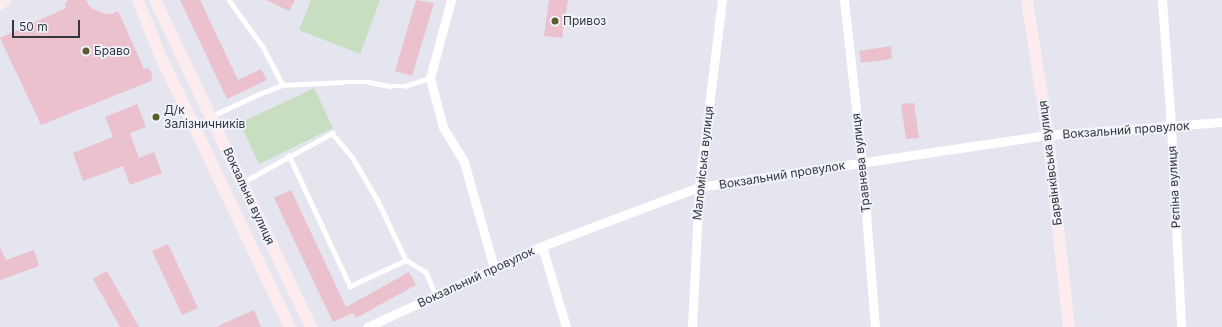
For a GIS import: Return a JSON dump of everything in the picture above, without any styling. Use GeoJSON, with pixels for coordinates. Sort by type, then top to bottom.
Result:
{"type":"FeatureCollection","features":[{"type":"Feature","properties":{"kind":"street","name":"Вокзальна вулиця"},"geometry":{"type":"LineString","coordinates":[[138,0],[160,55],[290,327]]}},
{"type":"Feature","properties":{"kind":"street","name":"Вокзальна вулиця"},"geometry":{"type":"LineString","coordinates":[[155,0],[212,116],[311,327]]}},
{"type":"Feature","properties":{"kind":"street"},"geometry":{"type":"LineString","coordinates":[[451,0],[430,78],[443,126],[464,162],[494,268]]}},
{"type":"Feature","properties":{"kind":"street","name":"Маломіська вулиця"},"geometry":{"type":"LineString","coordinates":[[692,327],[699,187],[722,0]]}},
{"type":"Feature","properties":{"kind":"street","name":"Травнева вулиця"},"geometry":{"type":"LineString","coordinates":[[844,0],[862,162],[875,327]]}},
{"type":"Feature","properties":{"kind":"street","name":"Барвінківська вулиця"},"geometry":{"type":"LineString","coordinates":[[1028,0],[1048,135],[1069,327]]}},
{"type":"Feature","properties":{"kind":"street","name":"Рєпіна вулиця"},"geometry":{"type":"LineString","coordinates":[[1162,0],[1171,127],[1181,327]]}},
{"type":"Feature","properties":{"kind":"street","name":"Вокзальний провулок"},"geometry":{"type":"LineString","coordinates":[[367,327],[437,296],[542,246],[699,187],[1048,135],[1222,122]]}},
{"type":"Feature","properties":{"kind":"street"},"geometry":{"type":"LineString","coordinates":[[542,246],[566,327]]}},
{"type":"Feature","properties":{"kind":"lane"},"geometry":{"type":"LineString","coordinates":[[229,0],[263,47],[283,85]]}},
{"type":"Feature","properties":{"kind":"lane"},"geometry":{"type":"LineString","coordinates":[[212,116],[259,94],[283,85],[370,82],[390,86],[405,86],[430,78]]}},
{"type":"Feature","properties":{"kind":"lane"},"geometry":{"type":"LineString","coordinates":[[243,182],[289,155],[332,133],[354,158],[378,201],[406,260],[426,272],[437,296]]}},
{"type":"Feature","properties":{"kind":"lane"},"geometry":{"type":"LineString","coordinates":[[289,155],[350,286],[406,260]]}},
{"type":"Feature","properties":{"kind":"green space"},"geometry":{"type":"Polygon","coordinates":[[[311,0],[380,0],[360,54],[299,30],[311,0]]]}},
{"type":"Feature","properties":{"kind":"green space"},"geometry":{"type":"Polygon","coordinates":[[[314,88],[333,128],[259,164],[240,123],[314,88]]]}},
{"type":"Feature","properties":{"kind":"building"},"geometry":{"type":"Polygon","coordinates":[[[68,0],[86,0],[93,9],[106,14],[112,14],[118,11],[144,69],[147,68],[151,71],[151,81],[41,125],[0,38],[66,8],[65,5],[68,0]]]}},
{"type":"Feature","properties":{"kind":"building"},"geometry":{"type":"Polygon","coordinates":[[[180,0],[200,0],[238,80],[261,69],[267,80],[227,99],[180,0]]]}},
{"type":"Feature","properties":{"kind":"building"},"geometry":{"type":"Polygon","coordinates":[[[266,0],[295,0],[289,11],[266,0]]]}},
{"type":"Feature","properties":{"kind":"building"},"geometry":{"type":"Polygon","coordinates":[[[416,0],[434,3],[412,76],[395,71],[416,0]]]}},
{"type":"Feature","properties":{"kind":"building","name":"Привоз"},"geometry":{"type":"Polygon","coordinates":[[[549,0],[568,0],[562,38],[544,36],[549,0]]]}},
{"type":"Feature","properties":{"kind":"building"},"geometry":{"type":"Polygon","coordinates":[[[891,46],[892,59],[861,63],[859,51],[891,46]]]}},
{"type":"Feature","properties":{"kind":"building"},"geometry":{"type":"Polygon","coordinates":[[[914,103],[919,138],[906,139],[901,104],[914,103]]]}},
{"type":"Feature","properties":{"kind":"building"},"geometry":{"type":"Polygon","coordinates":[[[137,104],[146,127],[130,133],[139,158],[154,152],[162,173],[130,185],[123,166],[83,181],[73,153],[113,137],[105,117],[137,104]]]}},
{"type":"Feature","properties":{"kind":"building"},"geometry":{"type":"Polygon","coordinates":[[[291,190],[346,307],[409,272],[416,285],[356,318],[353,313],[333,322],[274,198],[291,190]]]}},
{"type":"Feature","properties":{"kind":"building"},"geometry":{"type":"Polygon","coordinates":[[[168,244],[198,308],[182,315],[152,251],[168,244]]]}},
{"type":"Feature","properties":{"kind":"building"},"geometry":{"type":"Polygon","coordinates":[[[0,247],[6,260],[34,250],[39,266],[0,280],[0,247]]]}},
{"type":"Feature","properties":{"kind":"building"},"geometry":{"type":"Polygon","coordinates":[[[107,271],[139,327],[120,327],[93,279],[107,271]]]}},
{"type":"Feature","properties":{"kind":"building"},"geometry":{"type":"Polygon","coordinates":[[[254,310],[261,327],[216,327],[254,310]]]}},
{"type":"Feature","properties":{"kind":"place","name":"Привоз"},"geometry":{"type":"Point","coordinates":[555,21]}},
{"type":"Feature","properties":{"kind":"place","name":"Браво"},"geometry":{"type":"Point","coordinates":[86,51]}},
{"type":"Feature","properties":{"kind":"place","name":"Д/к Залізничників"},"geometry":{"type":"Point","coordinates":[156,117]}}]}
